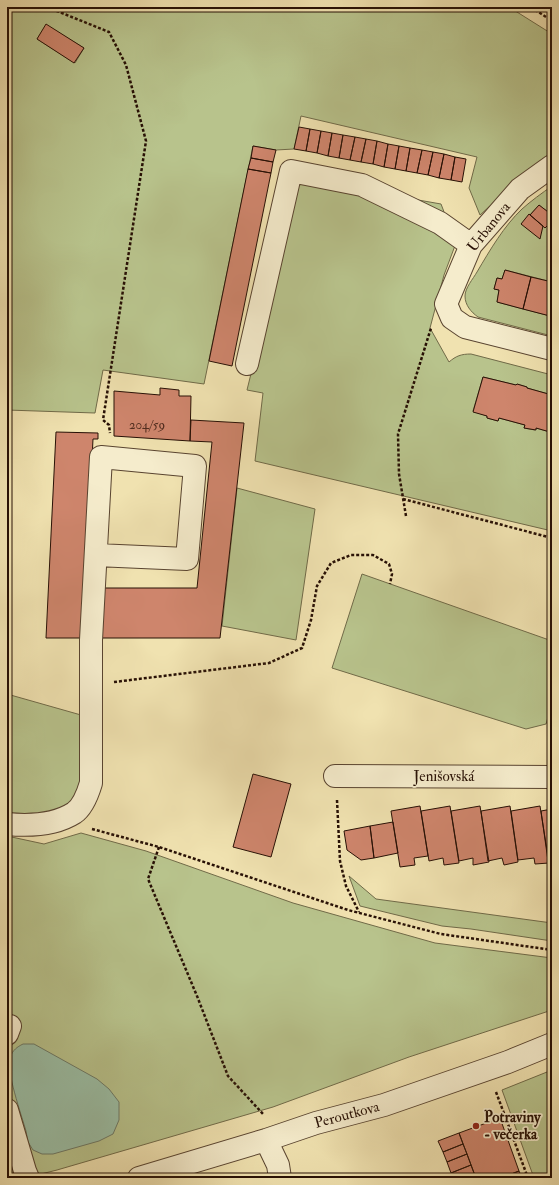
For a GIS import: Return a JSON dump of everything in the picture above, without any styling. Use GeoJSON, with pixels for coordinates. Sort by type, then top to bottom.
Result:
{"type":"FeatureCollection","features":[{"type":"Feature","properties":{"kind":"street","name":"Urbanova"},"geometry":{"type":"LineString","coordinates":[[446,304],[471,246],[520,189],[552,166]]}},
{"type":"Feature","properties":{"kind":"street"},"geometry":{"type":"LineString","coordinates":[[247,364],[291,171],[362,185],[440,223],[471,246]]}},
{"type":"Feature","properties":{"kind":"street"},"geometry":{"type":"LineString","coordinates":[[446,304],[452,318],[465,327],[552,349]]}},
{"type":"Feature","properties":{"kind":"street"},"geometry":{"type":"LineString","coordinates":[[7,824],[26,826],[60,819],[75,812],[88,795],[90,783],[92,685],[91,640],[101,457],[195,466],[187,560],[96,555]]}},
{"type":"Feature","properties":{"kind":"street","name":"Jenišovská"},"geometry":{"type":"LineString","coordinates":[[335,776],[552,776]]}},
{"type":"Feature","properties":{"kind":"street","name":"Peroutkova"},"geometry":{"type":"LineString","coordinates":[[138,1178],[266,1140],[316,1123],[384,1105],[508,1062],[552,1044]]}},
{"type":"Feature","properties":{"kind":"street"},"geometry":{"type":"LineString","coordinates":[[7,1110],[28,1178]]}},
{"type":"Feature","properties":{"kind":"street"},"geometry":{"type":"LineString","coordinates":[[266,1140],[278,1165],[280,1178]]}},
{"type":"Feature","properties":{"kind":"path"},"geometry":{"type":"LineString","coordinates":[[47,7],[110,32],[126,65],[146,141],[103,420],[109,425],[110,458]]}},
{"type":"Feature","properties":{"kind":"path"},"geometry":{"type":"LineString","coordinates":[[531,7],[552,21]]}},
{"type":"Feature","properties":{"kind":"path"},"geometry":{"type":"LineString","coordinates":[[406,516],[399,474],[398,434],[430,328],[446,304]]}},
{"type":"Feature","properties":{"kind":"path"},"geometry":{"type":"LineString","coordinates":[[403,499],[552,538]]}},
{"type":"Feature","properties":{"kind":"path"},"geometry":{"type":"LineString","coordinates":[[92,685],[269,663],[302,648],[311,620],[317,586],[331,563],[351,555],[373,555],[389,564],[392,574],[390,584]]}},
{"type":"Feature","properties":{"kind":"path"},"geometry":{"type":"LineString","coordinates":[[335,776],[340,861],[346,886],[359,912]]}},
{"type":"Feature","properties":{"kind":"path"},"geometry":{"type":"LineString","coordinates":[[75,812],[89,828],[159,847],[359,912],[441,934],[552,950]]}},
{"type":"Feature","properties":{"kind":"path"},"geometry":{"type":"LineString","coordinates":[[159,847],[148,879],[197,996],[228,1076],[263,1114]]}},
{"type":"Feature","properties":{"kind":"path"},"geometry":{"type":"LineString","coordinates":[[496,1090],[528,1178]]}},
{"type":"Feature","properties":{"kind":"shaded area"},"geometry":{"type":"Polygon","coordinates":[[[7,7],[509,7],[552,34],[552,155],[533,167],[480,215],[469,188],[477,157],[301,116],[294,149],[276,150],[253,146],[204,384],[103,370],[95,413],[7,410],[7,7]],[[46,25],[37,39],[75,63],[84,48],[46,25]]]}},
{"type":"Feature","properties":{"kind":"shaded area"},"geometry":{"type":"Polygon","coordinates":[[[299,179],[441,204],[456,243],[444,275],[430,328],[449,362],[464,354],[471,354],[552,375],[552,395],[517,384],[483,377],[473,411],[487,416],[487,418],[498,421],[499,418],[525,425],[524,428],[535,430],[536,428],[550,432],[552,426],[552,531],[255,461],[263,393],[247,390],[299,179]]]}},
{"type":"Feature","properties":{"kind":"shaded area"},"geometry":{"type":"Polygon","coordinates":[[[552,186],[552,215],[539,205],[530,215],[543,226],[552,221],[552,282],[505,270],[502,279],[497,278],[494,289],[499,290],[497,302],[550,316],[552,308],[552,336],[478,317],[471,311],[466,302],[465,293],[468,287],[492,247],[509,223],[525,206],[552,186]]]}},
{"type":"Feature","properties":{"kind":"shaded area"},"geometry":{"type":"Polygon","coordinates":[[[237,488],[315,509],[296,640],[222,626],[237,488]]]}},
{"type":"Feature","properties":{"kind":"shaded area"},"geometry":{"type":"Polygon","coordinates":[[[362,574],[552,641],[552,704],[546,724],[526,729],[332,668],[362,574]]]}},
{"type":"Feature","properties":{"kind":"shaded area"},"geometry":{"type":"Polygon","coordinates":[[[7,694],[81,715],[84,779],[71,805],[27,819],[7,816],[7,694]]]}},
{"type":"Feature","properties":{"kind":"shaded area"},"geometry":{"type":"Polygon","coordinates":[[[81,833],[146,851],[293,903],[435,943],[552,958],[552,1010],[409,1057],[273,1107],[57,1170],[25,1178],[7,1178],[7,836],[44,844],[81,833]]]}},
{"type":"Feature","properties":{"kind":"shaded area"},"geometry":{"type":"Polygon","coordinates":[[[349,876],[376,899],[552,923],[552,941],[442,926],[360,906],[349,876]]]}},
{"type":"Feature","properties":{"kind":"shaded area"},"geometry":{"type":"Polygon","coordinates":[[[23,1044],[34,1044],[97,1079],[109,1089],[119,1102],[119,1120],[113,1134],[99,1141],[53,1154],[42,1154],[33,1150],[28,1142],[9,1063],[10,1057],[15,1049],[23,1044]]]}},
{"type":"Feature","properties":{"kind":"shaded area"},"geometry":{"type":"Polygon","coordinates":[[[552,1070],[552,1178],[534,1178],[502,1090],[552,1070]]]}},
{"type":"Feature","properties":{"kind":"building"},"geometry":{"type":"Polygon","coordinates":[[[46,24],[84,48],[74,63],[37,39],[46,24]]]}},
{"type":"Feature","properties":{"kind":"building"},"geometry":{"type":"Polygon","coordinates":[[[299,127],[310,129],[306,151],[294,149],[299,127]]]}},
{"type":"Feature","properties":{"kind":"building"},"geometry":{"type":"Polygon","coordinates":[[[310,129],[321,131],[317,153],[306,151],[310,129]]]}},
{"type":"Feature","properties":{"kind":"building"},"geometry":{"type":"Polygon","coordinates":[[[321,131],[332,133],[328,156],[317,153],[321,131]]]}},
{"type":"Feature","properties":{"kind":"building"},"geometry":{"type":"Polygon","coordinates":[[[332,133],[343,135],[339,158],[328,156],[332,133]]]}},
{"type":"Feature","properties":{"kind":"building"},"geometry":{"type":"Polygon","coordinates":[[[343,135],[355,137],[350,160],[339,158],[343,135]]]}},
{"type":"Feature","properties":{"kind":"building"},"geometry":{"type":"Polygon","coordinates":[[[355,137],[366,139],[361,162],[350,160],[355,137]]]}},
{"type":"Feature","properties":{"kind":"building"},"geometry":{"type":"Polygon","coordinates":[[[366,139],[377,141],[373,164],[361,162],[366,139]]]}},
{"type":"Feature","properties":{"kind":"building"},"geometry":{"type":"Polygon","coordinates":[[[377,141],[388,144],[384,167],[373,164],[377,141]]]}},
{"type":"Feature","properties":{"kind":"building"},"geometry":{"type":"Polygon","coordinates":[[[388,144],[399,146],[395,169],[384,167],[388,144]]]}},
{"type":"Feature","properties":{"kind":"building"},"geometry":{"type":"Polygon","coordinates":[[[253,146],[276,150],[273,162],[251,158],[253,146]]]}},
{"type":"Feature","properties":{"kind":"building"},"geometry":{"type":"Polygon","coordinates":[[[399,146],[410,148],[406,171],[395,169],[399,146]]]}},
{"type":"Feature","properties":{"kind":"building"},"geometry":{"type":"Polygon","coordinates":[[[410,148],[422,150],[417,173],[406,171],[410,148]]]}},
{"type":"Feature","properties":{"kind":"building"},"geometry":{"type":"Polygon","coordinates":[[[422,150],[433,152],[428,175],[417,173],[422,150]]]}},
{"type":"Feature","properties":{"kind":"building"},"geometry":{"type":"Polygon","coordinates":[[[433,152],[444,154],[439,178],[428,175],[433,152]]]}},
{"type":"Feature","properties":{"kind":"building"},"geometry":{"type":"Polygon","coordinates":[[[444,154],[455,157],[451,180],[439,178],[444,154]]]}},
{"type":"Feature","properties":{"kind":"building"},"geometry":{"type":"Polygon","coordinates":[[[455,157],[466,159],[462,182],[451,180],[455,157]]]}},
{"type":"Feature","properties":{"kind":"building"},"geometry":{"type":"Polygon","coordinates":[[[251,158],[273,162],[271,173],[248,169],[251,158]]]}},
{"type":"Feature","properties":{"kind":"building"},"geometry":{"type":"Polygon","coordinates":[[[248,169],[271,173],[232,366],[209,361],[248,169]]]}},
{"type":"Feature","properties":{"kind":"building"},"geometry":{"type":"Polygon","coordinates":[[[539,205],[552,215],[552,221],[545,228],[530,215],[539,205]]]}},
{"type":"Feature","properties":{"kind":"building"},"geometry":{"type":"Polygon","coordinates":[[[529,214],[543,226],[540,239],[521,224],[529,214]]]}},
{"type":"Feature","properties":{"kind":"building"},"geometry":{"type":"Polygon","coordinates":[[[505,270],[531,277],[523,309],[497,302],[499,290],[494,289],[497,278],[502,279],[505,270]]]}},
{"type":"Feature","properties":{"kind":"building"},"geometry":{"type":"Polygon","coordinates":[[[531,277],[552,282],[552,308],[550,316],[523,309],[531,277]]]}},
{"type":"Feature","properties":{"kind":"building"},"geometry":{"type":"Polygon","coordinates":[[[483,377],[517,384],[552,395],[552,426],[550,432],[536,428],[536,430],[524,428],[525,425],[499,418],[498,421],[473,412],[483,377]]]}},
{"type":"Feature","properties":{"kind":"building"},"geometry":{"type":"Polygon","coordinates":[[[160,388],[179,390],[179,396],[191,396],[190,441],[114,436],[114,391],[160,395],[160,388]]]}},
{"type":"Feature","properties":{"kind":"building"},"geometry":{"type":"Polygon","coordinates":[[[191,420],[244,423],[220,638],[99,638],[99,588],[197,588],[212,442],[190,441],[191,420]]]}},
{"type":"Feature","properties":{"kind":"building"},"geometry":{"type":"Polygon","coordinates":[[[56,432],[98,433],[98,439],[93,439],[83,638],[46,638],[56,432]]]}},
{"type":"Feature","properties":{"kind":"building"},"geometry":{"type":"Polygon","coordinates":[[[253,774],[291,784],[271,857],[233,847],[253,774]]]}},
{"type":"Feature","properties":{"kind":"building"},"geometry":{"type":"Polygon","coordinates":[[[420,806],[428,856],[414,858],[415,865],[400,867],[391,811],[420,806]]]}},
{"type":"Feature","properties":{"kind":"building"},"geometry":{"type":"Polygon","coordinates":[[[450,806],[459,863],[444,865],[443,858],[429,861],[421,811],[450,806]]]}},
{"type":"Feature","properties":{"kind":"building"},"geometry":{"type":"Polygon","coordinates":[[[480,806],[489,862],[473,865],[473,858],[459,861],[451,811],[480,806]]]}},
{"type":"Feature","properties":{"kind":"building"},"geometry":{"type":"Polygon","coordinates":[[[510,806],[518,862],[504,865],[502,858],[488,861],[481,811],[510,806]]]}},
{"type":"Feature","properties":{"kind":"building"},"geometry":{"type":"Polygon","coordinates":[[[540,806],[549,863],[535,864],[534,858],[518,860],[511,811],[540,806]]]}},
{"type":"Feature","properties":{"kind":"building"},"geometry":{"type":"Polygon","coordinates":[[[552,809],[552,861],[548,861],[541,811],[552,809]]]}},
{"type":"Feature","properties":{"kind":"building"},"geometry":{"type":"Polygon","coordinates":[[[393,822],[398,853],[374,858],[370,826],[393,822]]]}},
{"type":"Feature","properties":{"kind":"building"},"geometry":{"type":"Polygon","coordinates":[[[370,826],[374,858],[361,860],[347,850],[344,831],[370,826]]]}},
{"type":"Feature","properties":{"kind":"building"},"geometry":{"type":"Polygon","coordinates":[[[500,1118],[519,1171],[501,1178],[476,1178],[459,1133],[500,1118]]]}},
{"type":"Feature","properties":{"kind":"building"},"geometry":{"type":"Polygon","coordinates":[[[459,1133],[463,1144],[443,1152],[438,1141],[459,1133]]]}},
{"type":"Feature","properties":{"kind":"building"},"geometry":{"type":"Polygon","coordinates":[[[463,1144],[467,1154],[447,1162],[443,1152],[463,1144]]]}},
{"type":"Feature","properties":{"kind":"building"},"geometry":{"type":"Polygon","coordinates":[[[467,1154],[471,1165],[451,1173],[447,1162],[467,1154]]]}},
{"type":"Feature","properties":{"kind":"building"},"geometry":{"type":"Polygon","coordinates":[[[471,1165],[475,1176],[469,1178],[453,1178],[451,1173],[471,1165]]]}},
{"type":"Feature","properties":{"kind":"building"},"geometry":{"type":"Polygon","coordinates":[[[519,1171],[522,1178],[501,1178],[519,1171]]]}},
{"type":"Feature","properties":{"kind":"place","name":"Potraviny - večerka"},"geometry":{"type":"Point","coordinates":[476,1126]}}]}
